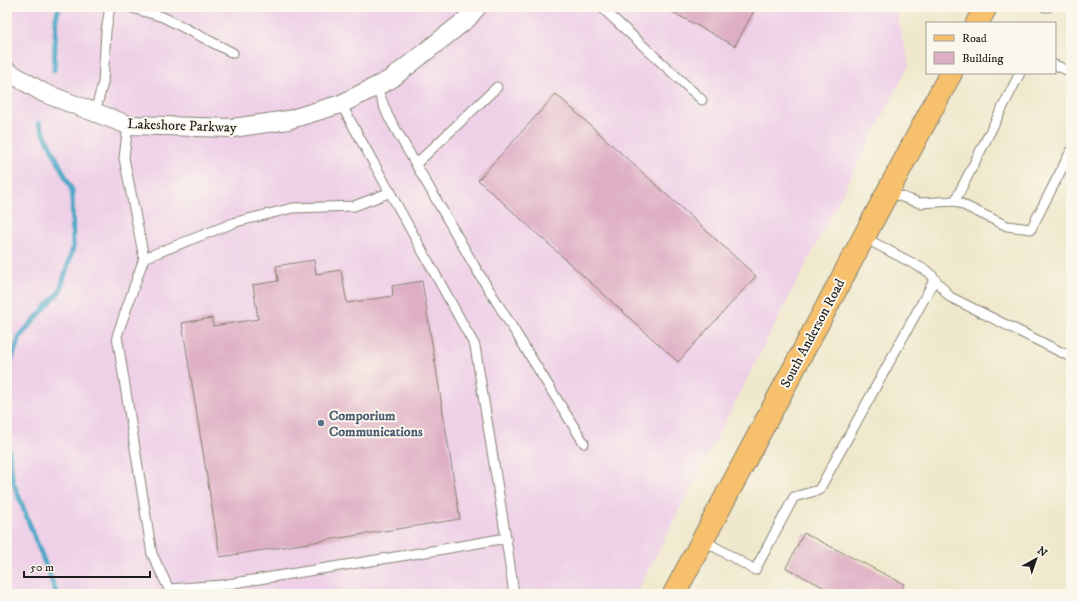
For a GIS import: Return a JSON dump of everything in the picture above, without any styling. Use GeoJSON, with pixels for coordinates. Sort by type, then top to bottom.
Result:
{"type":"FeatureCollection","features":[{"type":"Feature","properties":{"kind":"main road"},"geometry":{"type":"LineString","coordinates":[[978,22],[986,7]]}},
{"type":"Feature","properties":{"kind":"main road","name":"South Anderson Road"},"geometry":{"type":"LineString","coordinates":[[674,594],[950,74]]}},
{"type":"Feature","properties":{"kind":"street","name":"Lakeshore Parkway"},"geometry":{"type":"LineString","coordinates":[[7,71],[44,93],[128,125],[233,128],[288,120],[341,104],[391,79],[467,19],[477,7]]}},
{"type":"Feature","properties":{"kind":"lane"},"geometry":{"type":"LineString","coordinates":[[95,112],[103,83],[106,31],[110,7]]}},
{"type":"Feature","properties":{"kind":"lane"},"geometry":{"type":"LineString","coordinates":[[129,7],[163,17],[233,53]]}},
{"type":"Feature","properties":{"kind":"lane"},"geometry":{"type":"LineString","coordinates":[[601,7],[702,100]]}},
{"type":"Feature","properties":{"kind":"lane"},"geometry":{"type":"LineString","coordinates":[[1056,65],[1071,72]]}},
{"type":"Feature","properties":{"kind":"lane"},"geometry":{"type":"LineString","coordinates":[[955,201],[1019,74]]}},
{"type":"Feature","properties":{"kind":"lane"},"geometry":{"type":"LineString","coordinates":[[376,86],[388,116],[476,267],[584,443]]}},
{"type":"Feature","properties":{"kind":"lane"},"geometry":{"type":"LineString","coordinates":[[416,164],[496,87]]}},
{"type":"Feature","properties":{"kind":"lane"},"geometry":{"type":"LineString","coordinates":[[341,104],[476,346],[514,594]]}},
{"type":"Feature","properties":{"kind":"lane"},"geometry":{"type":"LineString","coordinates":[[128,125],[124,158],[144,258],[117,336],[152,554],[169,589],[223,589],[506,538]]}},
{"type":"Feature","properties":{"kind":"lane"},"geometry":{"type":"LineString","coordinates":[[887,192],[920,203],[955,201],[1007,226],[1031,229],[1071,151]]}},
{"type":"Feature","properties":{"kind":"lane"},"geometry":{"type":"LineString","coordinates":[[144,258],[236,222],[293,208],[354,206],[391,192]]}},
{"type":"Feature","properties":{"kind":"lane"},"geometry":{"type":"LineString","coordinates":[[863,237],[929,272],[950,297],[1071,358]]}},
{"type":"Feature","properties":{"kind":"lane"},"geometry":{"type":"LineString","coordinates":[[703,540],[755,570],[794,497],[819,490],[935,279]]}},
{"type":"Feature","properties":{"kind":"shaded area"},"geometry":{"type":"Polygon","coordinates":[[[7,7],[895,7],[909,65],[636,594],[7,594],[7,7]]]}},
{"type":"Feature","properties":{"kind":"building"},"geometry":{"type":"Polygon","coordinates":[[[663,7],[756,7],[735,46],[663,7]]]}},
{"type":"Feature","properties":{"kind":"building"},"geometry":{"type":"Polygon","coordinates":[[[556,94],[756,276],[678,362],[478,180],[556,94]]]}},
{"type":"Feature","properties":{"kind":"building","name":"Comporium Communications"},"geometry":{"type":"Polygon","coordinates":[[[314,260],[316,274],[341,270],[347,303],[393,296],[392,286],[422,281],[460,519],[220,557],[182,323],[212,318],[213,326],[258,319],[253,285],[278,281],[276,266],[314,260]]]}},
{"type":"Feature","properties":{"kind":"building"},"geometry":{"type":"Polygon","coordinates":[[[804,533],[904,584],[899,594],[819,594],[823,587],[786,568],[804,533]]]}},
{"type":"Feature","properties":{"kind":"waterway"},"geometry":{"type":"LineString","coordinates":[[54,70],[56,18],[59,7]]}},
{"type":"Feature","properties":{"kind":"waterway"},"geometry":{"type":"LineString","coordinates":[[7,372],[20,336],[60,291],[73,248],[72,190],[39,123]]}},
{"type":"Feature","properties":{"kind":"waterway"},"geometry":{"type":"LineString","coordinates":[[7,434],[13,482],[57,594]]}},
{"type":"Feature","properties":{"kind":"place","name":"Comporium Communications"},"geometry":{"type":"Point","coordinates":[321,423]}}]}
